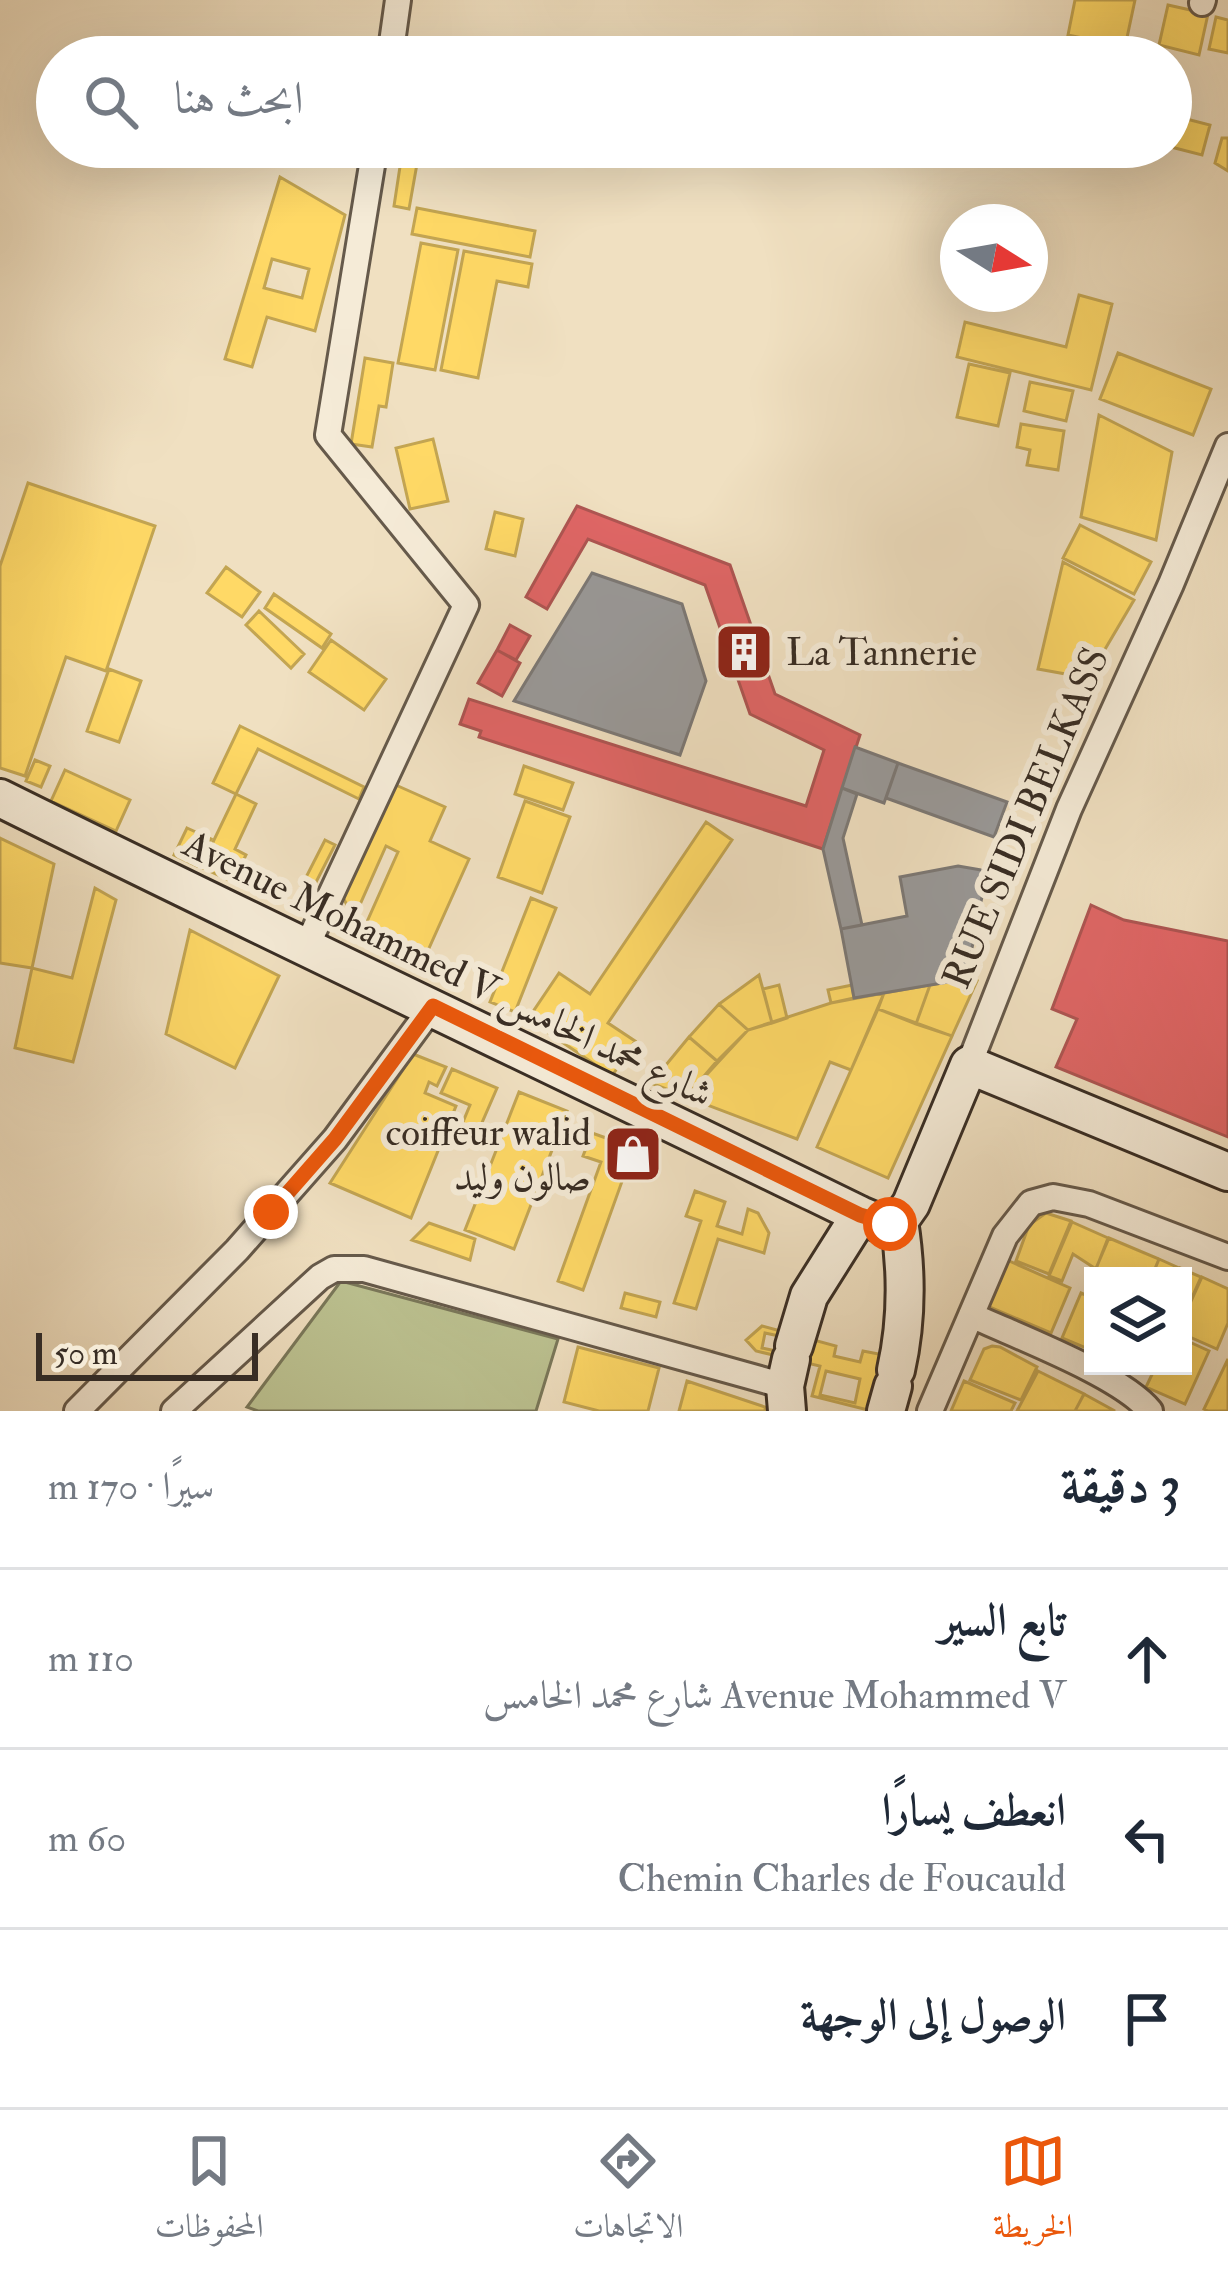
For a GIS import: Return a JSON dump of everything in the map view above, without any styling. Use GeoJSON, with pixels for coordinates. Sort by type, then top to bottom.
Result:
{"type":"FeatureCollection","features":[{"type":"Feature","properties":{"kind":"street"},"geometry":{"type":"LineString","coordinates":[[393,36],[398,0]]}},
{"type":"Feature","properties":{"kind":"street"},"geometry":{"type":"LineString","coordinates":[[305,950],[466,605],[328,435],[372,168]]}},
{"type":"Feature","properties":{"kind":"street","name":"RUE SIDI BELKASS"},"geometry":{"type":"LineString","coordinates":[[899,1222],[911,1204],[969,1065],[1069,809],[1154,624],[1228,446]]}},
{"type":"Feature","properties":{"kind":"street","name":"Avenue Mohammed V شارع محمد الخامس"},"geometry":{"type":"LineString","coordinates":[[0,798],[305,950],[433,1006],[860,1215],[879,1223],[899,1222]]}},
{"type":"Feature","properties":{"kind":"street"},"geometry":{"type":"LineString","coordinates":[[76,1411],[238,1250],[335,1139],[433,1006]]}},
{"type":"Feature","properties":{"kind":"street"},"geometry":{"type":"LineString","coordinates":[[969,1065],[1228,1172]]}},
{"type":"Feature","properties":{"kind":"street"},"geometry":{"type":"LineString","coordinates":[[930,1411],[1005,1236],[1020,1212],[1041,1198],[1089,1204],[1228,1257]]}},
{"type":"Feature","properties":{"kind":"street"},"geometry":{"type":"LineString","coordinates":[[173,1411],[320,1277],[347,1268],[789,1376],[809,1297],[860,1215]]}},
{"type":"Feature","properties":{"kind":"street"},"geometry":{"type":"LineString","coordinates":[[891,1389],[905,1295],[899,1222]]}},
{"type":"Feature","properties":{"kind":"street"},"geometry":{"type":"LineString","coordinates":[[971,1315],[1097,1375],[1142,1401],[1150,1411]]}},
{"type":"Feature","properties":{"kind":"green space"},"geometry":{"type":"Polygon","coordinates":[[[341,1281],[558,1339],[536,1411],[258,1411],[247,1407],[341,1281]]]}},
{"type":"Feature","properties":{"kind":"building: سكن"},"geometry":{"type":"Polygon","coordinates":[[[1075,0],[1135,0],[1127,36],[1068,35],[1075,0]]]}},
{"type":"Feature","properties":{"kind":"building: سكن"},"geometry":{"type":"Polygon","coordinates":[[[1168,5],[1208,14],[1199,55],[1192,53],[1192,36],[1161,36],[1168,5]]]}},
{"type":"Feature","properties":{"kind":"building: سكن"},"geometry":{"type":"Polygon","coordinates":[[[1216,17],[1228,20],[1228,53],[1209,49],[1216,17]]]}},
{"type":"Feature","properties":{"kind":"building: سكن"},"geometry":{"type":"Polygon","coordinates":[[[1192,120],[1210,125],[1202,155],[1192,152],[1192,120]]]}},
{"type":"Feature","properties":{"kind":"building: سكن"},"geometry":{"type":"Polygon","coordinates":[[[1222,138],[1228,138],[1228,171],[1215,163],[1222,138]]]}},
{"type":"Feature","properties":{"kind":"building: سكن"},"geometry":{"type":"Polygon","coordinates":[[[400,168],[416,168],[409,209],[394,206],[400,168]]]}},
{"type":"Feature","properties":{"kind":"building: سكن"},"geometry":{"type":"Polygon","coordinates":[[[280,177],[345,215],[315,331],[267,317],[252,367],[225,359],[280,177]],[[272,259],[264,288],[302,298],[309,269],[272,259]]]}},
{"type":"Feature","properties":{"kind":"building: سكن"},"geometry":{"type":"Polygon","coordinates":[[[417,208],[535,231],[530,257],[412,234],[417,208]]]}},
{"type":"Feature","properties":{"kind":"building: سكن"},"geometry":{"type":"Polygon","coordinates":[[[421,243],[458,250],[435,370],[398,363],[421,243]]]}},
{"type":"Feature","properties":{"kind":"building: سكن"},"geometry":{"type":"Polygon","coordinates":[[[464,251],[532,264],[528,287],[497,281],[478,378],[441,370],[464,251]]]}},
{"type":"Feature","properties":{"kind":"building: سكن"},"geometry":{"type":"Polygon","coordinates":[[[1079,295],[1112,304],[1091,390],[957,357],[965,322],[1066,347],[1079,295]]]}},
{"type":"Feature","properties":{"kind":"building: سكن"},"geometry":{"type":"Polygon","coordinates":[[[1118,353],[1211,389],[1193,435],[1100,399],[1118,353]]]}},
{"type":"Feature","properties":{"kind":"building: سكن"},"geometry":{"type":"Polygon","coordinates":[[[365,358],[393,363],[386,407],[379,406],[372,447],[351,444],[365,358]]]}},
{"type":"Feature","properties":{"kind":"building: سكن"},"geometry":{"type":"Polygon","coordinates":[[[969,364],[1010,373],[998,426],[957,417],[969,364]]]}},
{"type":"Feature","properties":{"kind":"building: سكن"},"geometry":{"type":"Polygon","coordinates":[[[1030,382],[1073,391],[1066,421],[1024,411],[1030,382]]]}},
{"type":"Feature","properties":{"kind":"building: سكن"},"geometry":{"type":"Polygon","coordinates":[[[1099,415],[1172,452],[1156,540],[1081,517],[1099,415]]]}},
{"type":"Feature","properties":{"kind":"building: سكن"},"geometry":{"type":"Polygon","coordinates":[[[1021,424],[1064,431],[1058,470],[1027,465],[1030,450],[1017,447],[1021,424]]]}},
{"type":"Feature","properties":{"kind":"building: سكن"},"geometry":{"type":"Polygon","coordinates":[[[433,439],[448,501],[410,509],[396,448],[433,439]]]}},
{"type":"Feature","properties":{"kind":"building: سكن"},"geometry":{"type":"Polygon","coordinates":[[[28,483],[155,526],[106,671],[66,657],[25,776],[0,768],[0,566],[28,483]]]}},
{"type":"Feature","properties":{"kind":"building: سكن"},"geometry":{"type":"Polygon","coordinates":[[[495,512],[523,519],[515,556],[486,549],[495,512]]]}},
{"type":"Feature","properties":{"kind":"building: سكن"},"geometry":{"type":"Polygon","coordinates":[[[1080,525],[1151,562],[1134,594],[1063,558],[1080,525]]]}},
{"type":"Feature","properties":{"kind":"building: سكن"},"geometry":{"type":"Polygon","coordinates":[[[1063,562],[1134,600],[1088,678],[1038,669],[1063,562]]]}},
{"type":"Feature","properties":{"kind":"building: سكن"},"geometry":{"type":"Polygon","coordinates":[[[226,567],[260,592],[242,617],[207,593],[226,567]]]}},
{"type":"Feature","properties":{"kind":"building: سكن"},"geometry":{"type":"Polygon","coordinates":[[[274,594],[331,634],[322,648],[265,608],[274,594]]]}},
{"type":"Feature","properties":{"kind":"building: سكن"},"geometry":{"type":"Polygon","coordinates":[[[259,611],[304,654],[291,668],[246,625],[259,611]]]}},
{"type":"Feature","properties":{"kind":"building: سكن"},"geometry":{"type":"Polygon","coordinates":[[[331,640],[386,679],[364,710],[309,672],[331,640]]]}},
{"type":"Feature","properties":{"kind":"building: سكن"},"geometry":{"type":"Polygon","coordinates":[[[109,669],[141,681],[119,742],[87,731],[109,669]]]}},
{"type":"Feature","properties":{"kind":"building: سكن"},"geometry":{"type":"Polygon","coordinates":[[[240,726],[364,787],[359,799],[258,749],[236,794],[213,783],[240,726]]]}},
{"type":"Feature","properties":{"kind":"building: سكن"},"geometry":{"type":"Polygon","coordinates":[[[35,760],[50,766],[41,787],[26,781],[35,760]]]}},
{"type":"Feature","properties":{"kind":"building: سكن"},"geometry":{"type":"Polygon","coordinates":[[[524,766],[573,783],[563,810],[515,794],[524,766]]]}},
{"type":"Feature","properties":{"kind":"building: سكن"},"geometry":{"type":"Polygon","coordinates":[[[65,770],[130,800],[116,831],[51,801],[65,770]]]}},
{"type":"Feature","properties":{"kind":"building: سكن"},"geometry":{"type":"Polygon","coordinates":[[[389,782],[445,807],[430,841],[469,859],[421,966],[379,946],[385,933],[366,924],[398,852],[386,846],[354,918],[340,892],[389,782]]]}},
{"type":"Feature","properties":{"kind":"building: سكن"},"geometry":{"type":"Polygon","coordinates":[[[236,794],[256,804],[235,849],[246,855],[233,882],[201,867],[236,794]]]}},
{"type":"Feature","properties":{"kind":"building: سكن"},"geometry":{"type":"Polygon","coordinates":[[[525,801],[570,817],[542,893],[498,877],[525,801]]]}},
{"type":"Feature","properties":{"kind":"building: سكن"},"geometry":{"type":"Polygon","coordinates":[[[706,822],[732,840],[608,1023],[635,1041],[612,1076],[528,1019],[559,973],[590,994],[706,822]]]}},
{"type":"Feature","properties":{"kind":"building: سكن"},"geometry":{"type":"Polygon","coordinates":[[[187,828],[211,839],[197,866],[174,855],[187,828]]]}},
{"type":"Feature","properties":{"kind":"building: سكن"},"geometry":{"type":"Polygon","coordinates":[[[0,838],[54,864],[32,968],[0,963],[0,838]]]}},
{"type":"Feature","properties":{"kind":"building: سكن"},"geometry":{"type":"Polygon","coordinates":[[[325,840],[335,845],[310,894],[300,889],[325,840]]]}},
{"type":"Feature","properties":{"kind":"building: سكن"},"geometry":{"type":"Polygon","coordinates":[[[95,888],[116,900],[73,1062],[15,1048],[32,968],[72,978],[95,888]]]}},
{"type":"Feature","properties":{"kind":"building: سكن"},"geometry":{"type":"Polygon","coordinates":[[[531,898],[556,908],[515,1012],[490,1002],[531,898]]]}},
{"type":"Feature","properties":{"kind":"building: سكن"},"geometry":{"type":"Polygon","coordinates":[[[190,930],[279,976],[235,1068],[166,1034],[190,930]]]}},
{"type":"Feature","properties":{"kind":"building: سكن"},"geometry":{"type":"Polygon","coordinates":[[[759,975],[772,1023],[748,1030],[719,1004],[759,975]]]}},
{"type":"Feature","properties":{"kind":"building: سكن"},"geometry":{"type":"Polygon","coordinates":[[[977,981],[952,1036],[916,1024],[930,985],[977,981]]]}},
{"type":"Feature","properties":{"kind":"building: سكن"},"geometry":{"type":"Polygon","coordinates":[[[779,985],[787,1018],[772,1023],[763,989],[779,985]]]}},
{"type":"Feature","properties":{"kind":"building: سكن"},"geometry":{"type":"Polygon","coordinates":[[[852,985],[854,998],[831,1003],[828,990],[852,985]]]}},
{"type":"Feature","properties":{"kind":"building: سكن"},"geometry":{"type":"Polygon","coordinates":[[[930,985],[916,1024],[878,1009],[884,993],[930,985]]]}},
{"type":"Feature","properties":{"kind":"building: سكن"},"geometry":{"type":"Polygon","coordinates":[[[884,993],[851,1070],[830,1062],[797,1139],[686,1097],[748,1030],[831,1003],[884,993]]]}},
{"type":"Feature","properties":{"kind":"building: سكن"},"geometry":{"type":"Polygon","coordinates":[[[719,1004],[748,1030],[717,1061],[689,1037],[719,1004]]]}},
{"type":"Feature","properties":{"kind":"building: سكن"},"geometry":{"type":"Polygon","coordinates":[[[878,1009],[952,1036],[888,1178],[817,1147],[878,1009]]]}},
{"type":"Feature","properties":{"kind":"building: سكن"},"geometry":{"type":"Polygon","coordinates":[[[689,1037],[717,1061],[686,1097],[651,1083],[689,1037]]]}},
{"type":"Feature","properties":{"kind":"building: سكن"},"geometry":{"type":"Polygon","coordinates":[[[413,1054],[446,1067],[437,1086],[429,1082],[425,1093],[456,1106],[411,1218],[330,1183],[413,1054]]]}},
{"type":"Feature","properties":{"kind":"building: سكن"},"geometry":{"type":"Polygon","coordinates":[[[452,1069],[497,1088],[474,1141],[458,1134],[470,1105],[441,1093],[452,1069]]]}},
{"type":"Feature","properties":{"kind":"building: سكن"},"geometry":{"type":"Polygon","coordinates":[[[519,1092],[567,1111],[514,1249],[465,1230],[519,1092]]]}},
{"type":"Feature","properties":{"kind":"building: سكن"},"geometry":{"type":"Polygon","coordinates":[[[592,1133],[634,1148],[583,1290],[558,1281],[601,1162],[583,1156],[592,1133]]]}},
{"type":"Feature","properties":{"kind":"building: سكن"},"geometry":{"type":"Polygon","coordinates":[[[695,1191],[725,1202],[717,1226],[742,1234],[748,1209],[758,1213],[769,1233],[764,1253],[718,1239],[696,1309],[674,1303],[701,1221],[686,1216],[695,1191]]]}},
{"type":"Feature","properties":{"kind":"building: سكن"},"geometry":{"type":"Polygon","coordinates":[[[1046,1213],[1071,1221],[1049,1274],[1016,1261],[1029,1225],[1046,1213]]]}},
{"type":"Feature","properties":{"kind":"building: سكن"},"geometry":{"type":"Polygon","coordinates":[[[1072,1222],[1108,1238],[1097,1267],[1073,1254],[1062,1281],[1049,1276],[1072,1222]]]}},
{"type":"Feature","properties":{"kind":"building: سكن"},"geometry":{"type":"Polygon","coordinates":[[[429,1223],[475,1239],[470,1260],[412,1240],[429,1223]]]}},
{"type":"Feature","properties":{"kind":"building: سكن"},"geometry":{"type":"Polygon","coordinates":[[[1109,1238],[1159,1259],[1156,1267],[1097,1267],[1109,1238]]]}},
{"type":"Feature","properties":{"kind":"building: سكن"},"geometry":{"type":"Polygon","coordinates":[[[1007,1260],[1070,1288],[1051,1333],[987,1306],[1007,1260]]]}},
{"type":"Feature","properties":{"kind":"building: سكن"},"geometry":{"type":"Polygon","coordinates":[[[1192,1273],[1201,1277],[1192,1298],[1192,1273]]]}},
{"type":"Feature","properties":{"kind":"building: سكن"},"geometry":{"type":"Polygon","coordinates":[[[1202,1277],[1228,1289],[1228,1323],[1217,1349],[1192,1338],[1192,1299],[1202,1277]]]}},
{"type":"Feature","properties":{"kind":"building: سكن"},"geometry":{"type":"Polygon","coordinates":[[[625,1293],[660,1302],[656,1317],[621,1308],[625,1293]]]}},
{"type":"Feature","properties":{"kind":"building: سكن"},"geometry":{"type":"Polygon","coordinates":[[[1081,1293],[1084,1294],[1084,1347],[1062,1338],[1081,1293]]]}},
{"type":"Feature","properties":{"kind":"building: سكن"},"geometry":{"type":"Polygon","coordinates":[[[762,1326],[836,1346],[834,1356],[860,1362],[863,1351],[884,1355],[893,1386],[875,1381],[868,1410],[812,1396],[820,1366],[756,1351],[746,1340],[762,1326]],[[765,1333],[762,1348],[776,1351],[779,1336],[765,1333]],[[826,1371],[820,1395],[855,1403],[860,1379],[826,1371]]]}},
{"type":"Feature","properties":{"kind":"building: سكن"},"geometry":{"type":"Polygon","coordinates":[[[1192,1343],[1209,1351],[1185,1404],[1146,1387],[1152,1375],[1192,1375],[1192,1343]]]}},
{"type":"Feature","properties":{"kind":"building: سكن"},"geometry":{"type":"Polygon","coordinates":[[[992,1346],[1037,1367],[1021,1400],[970,1380],[984,1349],[992,1346]]]}},
{"type":"Feature","properties":{"kind":"building: سكن"},"geometry":{"type":"Polygon","coordinates":[[[578,1347],[659,1368],[648,1411],[599,1411],[564,1402],[578,1347]]]}},
{"type":"Feature","properties":{"kind":"building: سكن"},"geometry":{"type":"Polygon","coordinates":[[[1228,1359],[1228,1411],[1208,1411],[1204,1409],[1228,1359]]]}},
{"type":"Feature","properties":{"kind":"building: سكن"},"geometry":{"type":"Polygon","coordinates":[[[1038,1371],[1084,1394],[1075,1411],[1017,1411],[1038,1371]]]}},
{"type":"Feature","properties":{"kind":"building: سكن"},"geometry":{"type":"Polygon","coordinates":[[[687,1381],[765,1407],[765,1411],[679,1411],[687,1381]]]}},
{"type":"Feature","properties":{"kind":"building: سكن"},"geometry":{"type":"Polygon","coordinates":[[[964,1381],[1015,1403],[1011,1411],[951,1411],[964,1381]]]}},
{"type":"Feature","properties":{"kind":"building: سكن"},"geometry":{"type":"Polygon","coordinates":[[[1084,1394],[1115,1411],[1075,1411],[1084,1394]]]}},
{"type":"Feature","properties":{"kind":"building: متاجر","name":"La Tannerie"},"geometry":{"type":"Polygon","coordinates":[[[577,506],[730,565],[775,694],[860,735],[823,849],[479,737],[481,731],[460,724],[469,699],[806,806],[824,750],[750,714],[705,585],[588,539],[547,609],[526,597],[577,506]]]}},
{"type":"Feature","properties":{"kind":"building: متاجر"},"geometry":{"type":"Polygon","coordinates":[[[510,625],[530,636],[516,660],[497,650],[510,625]]]}},
{"type":"Feature","properties":{"kind":"building: متاجر"},"geometry":{"type":"Polygon","coordinates":[[[497,650],[520,663],[502,696],[478,683],[497,650]]]}},
{"type":"Feature","properties":{"kind":"building: متاجر"},"geometry":{"type":"Polygon","coordinates":[[[1091,905],[1124,920],[1228,941],[1228,1137],[1056,1067],[1077,1019],[1052,1009],[1091,905]]]}},
{"type":"Feature","properties":{"kind":"building: صناعة"},"geometry":{"type":"Polygon","coordinates":[[[592,573],[682,604],[706,681],[680,755],[514,701],[592,573]]]}},
{"type":"Feature","properties":{"kind":"building: صناعة"},"geometry":{"type":"Polygon","coordinates":[[[855,747],[898,763],[884,803],[842,788],[855,747]]]}},
{"type":"Feature","properties":{"kind":"building: صناعة"},"geometry":{"type":"Polygon","coordinates":[[[898,763],[1007,802],[994,837],[886,798],[898,763]]]}},
{"type":"Feature","properties":{"kind":"building: صناعة"},"geometry":{"type":"Polygon","coordinates":[[[842,788],[857,794],[843,838],[862,925],[841,929],[823,849],[842,788]]]}},
{"type":"Feature","properties":{"kind":"building: صناعة"},"geometry":{"type":"Polygon","coordinates":[[[958,866],[987,871],[966,979],[854,998],[841,929],[907,916],[900,877],[958,866]]]}},
{"type":"Feature","properties":{"kind":"place","name":"La Tannerie"},"geometry":{"type":"Point","coordinates":[744,652]}},
{"type":"Feature","properties":{"kind":"place","name":"coiffeur walid صالون وليد"},"geometry":{"type":"Point","coordinates":[633,1154]}},
{"type":"Feature","properties":{"kind":"route"},"geometry":{"type":"LineString","coordinates":[[271,1212],[335,1139],[433,1006],[860,1215],[890,1224]]}}]}
